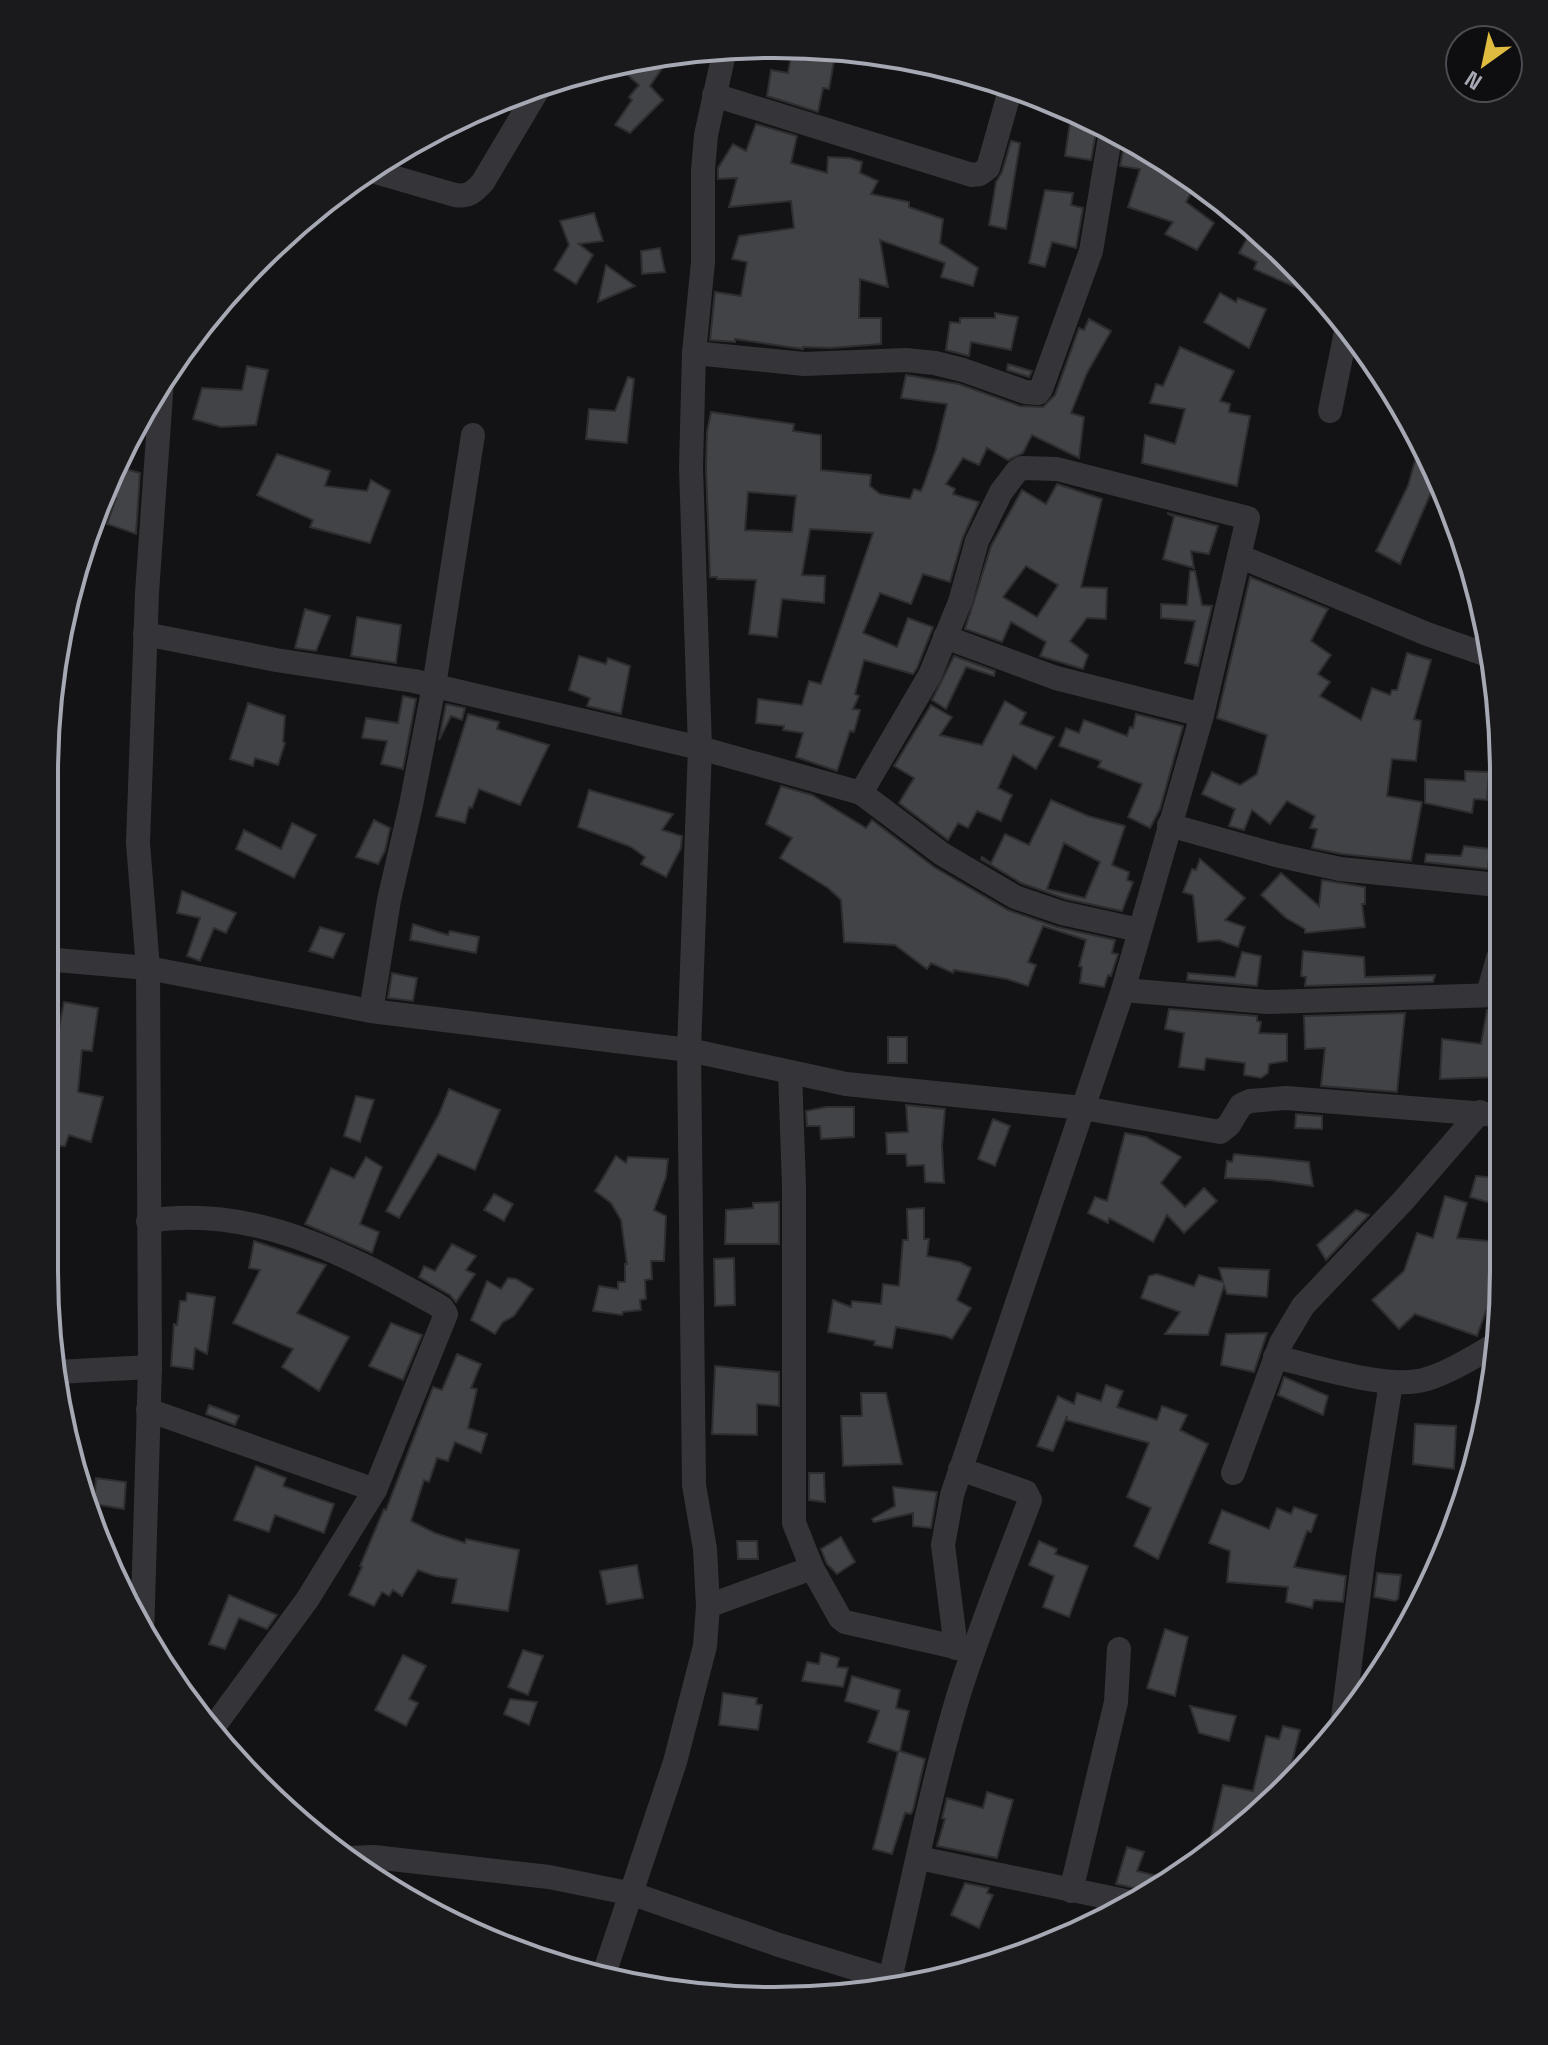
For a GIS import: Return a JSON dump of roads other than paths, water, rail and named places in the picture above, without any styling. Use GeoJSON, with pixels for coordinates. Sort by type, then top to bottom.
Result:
{"type":"FeatureCollection","features":[{"type":"Feature","properties":{"kind":"street"},"geometry":{"type":"LineString","coordinates":[[607,1967],[682,1737],[705,1646],[708,1606],[705,1549],[694,1485],[689,1050],[700,748],[691,467],[694,353],[703,262],[703,170],[722,60]]}},
{"type":"Feature","properties":{"kind":"street"},"geometry":{"type":"LineString","coordinates":[[714,95],[972,175],[988,168],[1008,98]]}},
{"type":"Feature","properties":{"kind":"street"},"geometry":{"type":"LineString","coordinates":[[383,174],[455,195],[473,193],[483,182],[531,101]]}},
{"type":"Feature","properties":{"kind":"street"},"geometry":{"type":"LineString","coordinates":[[694,353],[804,364],[906,360],[935,363],[977,374],[1025,392],[1038,393],[1091,251],[1109,142]]}},
{"type":"Feature","properties":{"kind":"street"},"geometry":{"type":"LineString","coordinates":[[1330,411],[1344,341]]}},
{"type":"Feature","properties":{"kind":"street"},"geometry":{"type":"LineString","coordinates":[[143,1608],[150,1367],[148,968],[138,843],[145,634],[160,406]]}},
{"type":"Feature","properties":{"kind":"street"},"geometry":{"type":"LineString","coordinates":[[371,1011],[389,900],[434,686],[473,435]]}},
{"type":"Feature","properties":{"kind":"street"},"geometry":{"type":"LineString","coordinates":[[861,793],[930,675],[960,602],[977,541],[1001,492],[1022,468],[1057,469],[1248,518],[1202,715],[1123,990],[952,1495],[943,1545],[964,1650]]}},
{"type":"Feature","properties":{"kind":"street"},"geometry":{"type":"LineString","coordinates":[[1239,556],[1427,634],[1479,652]]}},
{"type":"Feature","properties":{"kind":"street"},"geometry":{"type":"LineString","coordinates":[[145,634],[434,686],[700,748],[861,793],[942,854],[1015,897],[1062,913],[1139,930]]}},
{"type":"Feature","properties":{"kind":"street"},"geometry":{"type":"LineString","coordinates":[[945,637],[1056,678],[1202,715]]}},
{"type":"Feature","properties":{"kind":"street"},"geometry":{"type":"LineString","coordinates":[[1169,825],[1340,869],[1490,884]]}},
{"type":"Feature","properties":{"kind":"street"},"geometry":{"type":"LineString","coordinates":[[58,960],[148,968],[371,1011],[689,1050],[846,1084],[1083,1108],[1220,1132],[1229,1125],[1241,1105],[1250,1101],[1286,1098],[1489,1114]]}},
{"type":"Feature","properties":{"kind":"street"},"geometry":{"type":"LineString","coordinates":[[1123,990],[1267,1002],[1490,994]]}},
{"type":"Feature","properties":{"kind":"street"},"geometry":{"type":"LineString","coordinates":[[790,1072],[794,1186],[794,1523],[812,1568],[845,1622],[964,1650]]}},
{"type":"Feature","properties":{"kind":"street"},"geometry":{"type":"LineString","coordinates":[[1233,1473],[1275,1357],[1287,1330],[1303,1306],[1489,1114]]}},
{"type":"Feature","properties":{"kind":"street"},"geometry":{"type":"LineString","coordinates":[[148,1221],[175,1216],[271,1228],[355,1261],[442,1308],[446,1314],[375,1490],[307,1600],[218,1721]]}},
{"type":"Feature","properties":{"kind":"street"},"geometry":{"type":"LineString","coordinates":[[1275,1357],[1391,1383],[1423,1381],[1485,1350]]}},
{"type":"Feature","properties":{"kind":"street"},"geometry":{"type":"LineString","coordinates":[[65,1372],[150,1367]]}},
{"type":"Feature","properties":{"kind":"street"},"geometry":{"type":"LineString","coordinates":[[1345,1703],[1364,1553],[1391,1383]]}},
{"type":"Feature","properties":{"kind":"street"},"geometry":{"type":"LineString","coordinates":[[148,1410],[375,1490]]}},
{"type":"Feature","properties":{"kind":"street"},"geometry":{"type":"LineString","coordinates":[[897,1976],[919,1858],[953,1716],[964,1650],[1030,1500],[1026,1492],[960,1469]]}},
{"type":"Feature","properties":{"kind":"street"},"geometry":{"type":"LineString","coordinates":[[708,1606],[812,1568]]}},
{"type":"Feature","properties":{"kind":"street"},"geometry":{"type":"LineString","coordinates":[[1071,1891],[1116,1702],[1119,1649]]}},
{"type":"Feature","properties":{"kind":"street"},"geometry":{"type":"LineString","coordinates":[[364,1857],[549,1877],[633,1894],[779,1945],[886,1978]]}},
{"type":"Feature","properties":{"kind":"street"},"geometry":{"type":"LineString","coordinates":[[919,1858],[1116,1899]]}}]}
